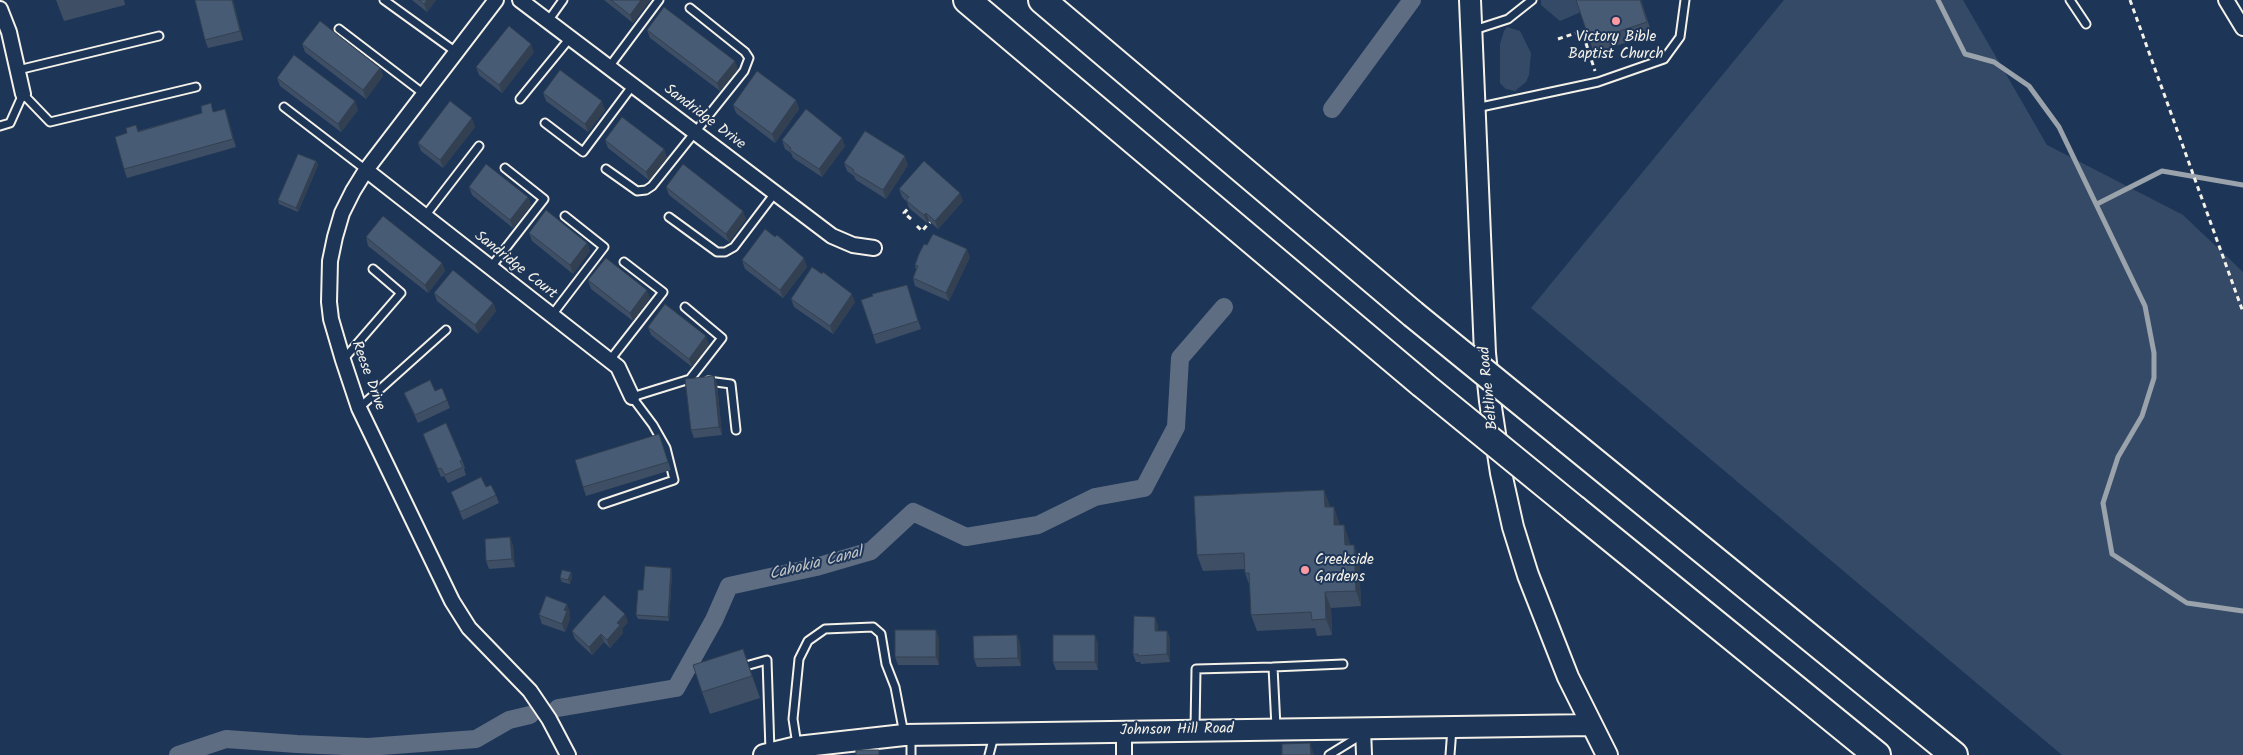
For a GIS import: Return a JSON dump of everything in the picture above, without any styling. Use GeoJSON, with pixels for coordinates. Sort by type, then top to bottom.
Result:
{"type":"FeatureCollection","features":[{"type":"Feature","properties":{"kind":"highway"},"geometry":{"type":"LineString","coordinates":[[968,0],[1422,384],[1877,755]]}},
{"type":"Feature","properties":{"kind":"highway"},"geometry":{"type":"LineString","coordinates":[[1042,0],[1413,314],[1954,755]]}},
{"type":"Feature","properties":{"kind":"street","name":"Reese Drive"},"geometry":{"type":"LineString","coordinates":[[496,0],[366,170],[342,213],[330,261],[328,286],[331,319],[342,360],[359,408],[460,615],[469,628],[530,691],[549,719],[568,755]]}},
{"type":"Feature","properties":{"kind":"street","name":"Sandridge Drive"},"geometry":{"type":"LineString","coordinates":[[520,0],[832,236],[853,244],[874,248]]}},
{"type":"Feature","properties":{"kind":"street","name":"Beltline Road"},"geometry":{"type":"LineString","coordinates":[[1470,0],[1485,353],[1501,473],[1513,527],[1528,575],[1565,669],[1607,755]]}},
{"type":"Feature","properties":{"kind":"street"},"geometry":{"type":"LineString","coordinates":[[2226,0],[2243,28]]}},
{"type":"Feature","properties":{"kind":"street"},"geometry":{"type":"LineString","coordinates":[[0,9],[9,32],[22,94]]}},
{"type":"Feature","properties":{"kind":"street","name":"Sandridge Court"},"geometry":{"type":"LineString","coordinates":[[366,170],[618,366],[632,397]]}},
{"type":"Feature","properties":{"kind":"street","name":"Johnson Hill Road"},"geometry":{"type":"LineString","coordinates":[[767,754],[797,747],[907,734],[1276,730],[1364,732],[1452,727],[1592,725]]}},
{"type":"Feature","properties":{"kind":"street"},"geometry":{"type":"LineString","coordinates":[[1124,732],[1124,755]]}},
{"type":"Feature","properties":{"kind":"street"},"geometry":{"type":"LineString","coordinates":[[1364,732],[1364,755]]}},
{"type":"Feature","properties":{"kind":"lane"},"geometry":{"type":"LineString","coordinates":[[384,0],[456,52]]}},
{"type":"Feature","properties":{"kind":"lane"},"geometry":{"type":"LineString","coordinates":[[548,21],[563,0]]}},
{"type":"Feature","properties":{"kind":"lane"},"geometry":{"type":"LineString","coordinates":[[609,67],[659,0]]}},
{"type":"Feature","properties":{"kind":"lane"},"geometry":{"type":"LineString","coordinates":[[1471,31],[1508,19],[1532,0]]}},
{"type":"Feature","properties":{"kind":"lane"},"geometry":{"type":"LineString","coordinates":[[1475,108],[1598,82],[1664,59],[1680,37],[1685,0]]}},
{"type":"Feature","properties":{"kind":"lane"},"geometry":{"type":"LineString","coordinates":[[2070,0],[2086,24]]}},
{"type":"Feature","properties":{"kind":"lane"},"geometry":{"type":"LineString","coordinates":[[606,169],[637,191],[646,190],[656,181],[744,71],[749,58],[745,52],[690,8]]}},
{"type":"Feature","properties":{"kind":"lane"},"geometry":{"type":"LineString","coordinates":[[339,29],[424,94]]}},
{"type":"Feature","properties":{"kind":"lane"},"geometry":{"type":"LineString","coordinates":[[18,70],[158,36]]}},
{"type":"Feature","properties":{"kind":"lane"},"geometry":{"type":"LineString","coordinates":[[520,99],[570,38]]}},
{"type":"Feature","properties":{"kind":"lane"},"geometry":{"type":"LineString","coordinates":[[545,124],[583,152],[633,85]]}},
{"type":"Feature","properties":{"kind":"lane"},"geometry":{"type":"LineString","coordinates":[[0,126],[10,123],[22,94],[50,122],[196,86]]}},
{"type":"Feature","properties":{"kind":"lane"},"geometry":{"type":"LineString","coordinates":[[284,107],[366,170]]}},
{"type":"Feature","properties":{"kind":"lane"},"geometry":{"type":"LineString","coordinates":[[425,216],[479,146]]}},
{"type":"Feature","properties":{"kind":"lane"},"geometry":{"type":"LineString","coordinates":[[491,267],[544,199],[505,168]]}},
{"type":"Feature","properties":{"kind":"lane"},"geometry":{"type":"LineString","coordinates":[[669,217],[717,252],[725,252],[734,247],[775,193]]}},
{"type":"Feature","properties":{"kind":"lane"},"geometry":{"type":"LineString","coordinates":[[552,315],[604,247],[565,216]]}},
{"type":"Feature","properties":{"kind":"lane"},"geometry":{"type":"LineString","coordinates":[[610,360],[663,292],[624,262]]}},
{"type":"Feature","properties":{"kind":"lane"},"geometry":{"type":"LineString","coordinates":[[342,360],[401,293],[373,269]]}},
{"type":"Feature","properties":{"kind":"lane"},"geometry":{"type":"LineString","coordinates":[[685,307],[722,338],[690,379]]}},
{"type":"Feature","properties":{"kind":"lane"},"geometry":{"type":"LineString","coordinates":[[359,408],[446,330]]}},
{"type":"Feature","properties":{"kind":"lane"},"geometry":{"type":"LineString","coordinates":[[603,504],[674,480],[666,448],[653,425],[632,397],[690,379],[731,384],[736,430]]}},
{"type":"Feature","properties":{"kind":"lane"},"geometry":{"type":"LineString","coordinates":[[797,747],[793,719],[799,660],[808,641],[825,629],[873,627],[881,634],[886,664],[895,686],[911,755]]}},
{"type":"Feature","properties":{"kind":"lane"},"geometry":{"type":"LineString","coordinates":[[732,669],[766,660],[767,754]]}},
{"type":"Feature","properties":{"kind":"lane"},"geometry":{"type":"LineString","coordinates":[[1195,731],[1196,669],[1343,664]]}},
{"type":"Feature","properties":{"kind":"lane"},"geometry":{"type":"LineString","coordinates":[[1273,667],[1276,730]]}},
{"type":"Feature","properties":{"kind":"lane"},"geometry":{"type":"LineString","coordinates":[[1450,755],[1452,727]]}},
{"type":"Feature","properties":{"kind":"lane"},"geometry":{"type":"LineString","coordinates":[[1329,755],[1364,732]]}},
{"type":"Feature","properties":{"kind":"lane"},"geometry":{"type":"LineString","coordinates":[[989,755],[995,733]]}},
{"type":"Feature","properties":{"kind":"path"},"geometry":{"type":"LineString","coordinates":[[2130,0],[2243,312]]}},
{"type":"Feature","properties":{"kind":"path"},"geometry":{"type":"LineString","coordinates":[[1558,39],[1587,30]]}},
{"type":"Feature","properties":{"kind":"path"},"geometry":{"type":"LineString","coordinates":[[1582,31],[1598,82]]}},
{"type":"Feature","properties":{"kind":"path"},"geometry":{"type":"LineString","coordinates":[[910,219],[904,213],[911,205]]}},
{"type":"Feature","properties":{"kind":"path"},"geometry":{"type":"LineString","coordinates":[[917,226],[922,231],[930,222]]}},
{"type":"Feature","properties":{"kind":"shaded area"},"geometry":{"type":"Polygon","coordinates":[[[1541,0],[1600,0],[1581,12],[1560,21],[1541,5],[1541,0]]]}},
{"type":"Feature","properties":{"kind":"shaded area"},"geometry":{"type":"Polygon","coordinates":[[[1784,0],[1963,0],[2047,145],[2183,215],[2243,272],[2243,755],[2062,755],[1531,308],[1784,0]]]}},
{"type":"Feature","properties":{"kind":"shaded area"},"geometry":{"type":"Polygon","coordinates":[[[1507,27],[1520,31],[1531,53],[1529,75],[1526,82],[1515,91],[1506,89],[1500,83],[1500,44],[1507,27]]]}},
{"type":"Feature","properties":{"kind":"building"},"geometry":{"type":"Polygon","coordinates":[[[195,0],[232,0],[240,31],[205,40],[195,0]]]}},
{"type":"Feature","properties":{"kind":"building"},"geometry":{"type":"Polygon","coordinates":[[[419,0],[427,0],[424,4],[419,0]]]}},
{"type":"Feature","properties":{"kind":"building"},"geometry":{"type":"Polygon","coordinates":[[[611,0],[641,0],[630,15],[611,0]]]}},
{"type":"Feature","properties":{"kind":"building","name":"Victory Bible Baptist Church"},"geometry":{"type":"Polygon","coordinates":[[[1576,0],[1640,0],[1647,22],[1590,41],[1576,0]]]}},
{"type":"Feature","properties":{"kind":"building"},"geometry":{"type":"Polygon","coordinates":[[[664,7],[735,61],[717,83],[647,30],[664,7]]]}},
{"type":"Feature","properties":{"kind":"building"},"geometry":{"type":"Polygon","coordinates":[[[320,21],[380,68],[363,90],[302,44],[320,21]]]}},
{"type":"Feature","properties":{"kind":"building"},"geometry":{"type":"Polygon","coordinates":[[[509,26],[531,44],[499,85],[476,67],[509,26]]]}},
{"type":"Feature","properties":{"kind":"building"},"geometry":{"type":"Polygon","coordinates":[[[294,55],[355,101],[338,124],[277,78],[294,55]]]}},
{"type":"Feature","properties":{"kind":"building"},"geometry":{"type":"Polygon","coordinates":[[[560,70],[602,101],[585,124],[543,93],[560,70]]]}},
{"type":"Feature","properties":{"kind":"building"},"geometry":{"type":"Polygon","coordinates":[[[757,71],[796,100],[772,134],[733,105],[757,71]]]}},
{"type":"Feature","properties":{"kind":"building"},"geometry":{"type":"Polygon","coordinates":[[[450,101],[472,118],[440,160],[418,143],[450,101]]]}},
{"type":"Feature","properties":{"kind":"building"},"geometry":{"type":"Polygon","coordinates":[[[211,103],[213,112],[225,109],[233,139],[124,169],[115,137],[127,133],[126,128],[136,125],[138,132],[202,113],[201,106],[211,103]]]}},
{"type":"Feature","properties":{"kind":"building"},"geometry":{"type":"Polygon","coordinates":[[[806,109],[842,138],[819,169],[790,150],[791,148],[782,140],[806,109]]]}},
{"type":"Feature","properties":{"kind":"building"},"geometry":{"type":"Polygon","coordinates":[[[622,117],[664,149],[646,172],[605,140],[622,117]]]}},
{"type":"Feature","properties":{"kind":"building"},"geometry":{"type":"Polygon","coordinates":[[[865,131],[905,156],[883,190],[853,172],[854,170],[844,163],[865,131]]]}},
{"type":"Feature","properties":{"kind":"building"},"geometry":{"type":"Polygon","coordinates":[[[298,154],[316,161],[296,208],[278,200],[298,154]]]}},
{"type":"Feature","properties":{"kind":"building"},"geometry":{"type":"Polygon","coordinates":[[[924,161],[960,193],[935,221],[926,213],[924,215],[906,200],[909,197],[899,189],[924,161]]]}},
{"type":"Feature","properties":{"kind":"building"},"geometry":{"type":"Polygon","coordinates":[[[486,164],[528,197],[510,220],[469,187],[486,164]]]}},
{"type":"Feature","properties":{"kind":"building"},"geometry":{"type":"Polygon","coordinates":[[[683,164],[743,211],[726,234],[666,187],[683,164]]]}},
{"type":"Feature","properties":{"kind":"building"},"geometry":{"type":"Polygon","coordinates":[[[546,210],[587,243],[570,265],[529,233],[546,210]]]}},
{"type":"Feature","properties":{"kind":"building"},"geometry":{"type":"Polygon","coordinates":[[[383,216],[442,263],[425,285],[366,237],[383,216]]]}},
{"type":"Feature","properties":{"kind":"building"},"geometry":{"type":"Polygon","coordinates":[[[765,229],[775,237],[777,235],[804,258],[780,290],[742,260],[765,229]]]}},
{"type":"Feature","properties":{"kind":"building"},"geometry":{"type":"Polygon","coordinates":[[[933,234],[967,249],[946,293],[913,278],[918,266],[915,265],[919,254],[924,244],[927,245],[933,234]]]}},
{"type":"Feature","properties":{"kind":"building"},"geometry":{"type":"Polygon","coordinates":[[[606,258],[647,290],[630,313],[588,280],[606,258]]]}},
{"type":"Feature","properties":{"kind":"building"},"geometry":{"type":"Polygon","coordinates":[[[812,267],[822,274],[823,272],[852,294],[830,326],[791,299],[812,267]]]}},
{"type":"Feature","properties":{"kind":"building"},"geometry":{"type":"Polygon","coordinates":[[[453,270],[493,303],[475,325],[434,293],[453,270]]]}},
{"type":"Feature","properties":{"kind":"building"},"geometry":{"type":"Polygon","coordinates":[[[907,285],[918,321],[873,335],[861,300],[873,296],[872,294],[907,285]]]}},
{"type":"Feature","properties":{"kind":"building"},"geometry":{"type":"Polygon","coordinates":[[[665,304],[706,336],[689,359],[648,327],[665,304]]]}},
{"type":"Feature","properties":{"kind":"building"},"geometry":{"type":"Polygon","coordinates":[[[714,376],[719,427],[691,430],[685,379],[714,376]]]}},
{"type":"Feature","properties":{"kind":"building"},"geometry":{"type":"Polygon","coordinates":[[[430,380],[435,391],[442,388],[447,400],[415,415],[404,393],[430,380]]]}},
{"type":"Feature","properties":{"kind":"building"},"geometry":{"type":"Polygon","coordinates":[[[446,423],[462,460],[460,461],[463,467],[445,475],[441,468],[438,469],[423,434],[446,423]]]}},
{"type":"Feature","properties":{"kind":"building"},"geometry":{"type":"Polygon","coordinates":[[[659,434],[668,462],[583,487],[575,460],[659,434]]]}},
{"type":"Feature","properties":{"kind":"building"},"geometry":{"type":"Polygon","coordinates":[[[481,477],[486,487],[491,485],[496,495],[460,512],[451,492],[481,477]]]}},
{"type":"Feature","properties":{"kind":"building","name":"Creekside Gardens"},"geometry":{"type":"Polygon","coordinates":[[[1324,490],[1325,507],[1334,507],[1334,525],[1344,525],[1345,545],[1354,545],[1356,591],[1325,592],[1326,619],[1312,620],[1311,612],[1251,615],[1249,573],[1245,573],[1244,553],[1197,555],[1194,496],[1324,490]]]}},
{"type":"Feature","properties":{"kind":"building"},"geometry":{"type":"Polygon","coordinates":[[[510,537],[512,559],[486,561],[485,539],[510,537]]]}},
{"type":"Feature","properties":{"kind":"building"},"geometry":{"type":"Polygon","coordinates":[[[645,566],[671,568],[668,617],[636,615],[638,590],[643,590],[645,566]]]}},
{"type":"Feature","properties":{"kind":"building"},"geometry":{"type":"Polygon","coordinates":[[[562,570],[571,572],[568,580],[560,578],[562,570]]]}},
{"type":"Feature","properties":{"kind":"building"},"geometry":{"type":"Polygon","coordinates":[[[604,595],[625,614],[617,623],[620,625],[607,640],[601,634],[589,647],[572,631],[604,595]]]}},
{"type":"Feature","properties":{"kind":"building"},"geometry":{"type":"Polygon","coordinates":[[[546,596],[567,604],[564,610],[567,611],[562,624],[539,615],[546,596]]]}},
{"type":"Feature","properties":{"kind":"building"},"geometry":{"type":"Polygon","coordinates":[[[1134,616],[1155,617],[1155,631],[1167,631],[1167,654],[1138,656],[1138,654],[1133,654],[1134,616]]]}},
{"type":"Feature","properties":{"kind":"building"},"geometry":{"type":"Polygon","coordinates":[[[895,630],[936,630],[936,657],[895,657],[895,630]]]}},
{"type":"Feature","properties":{"kind":"building"},"geometry":{"type":"Polygon","coordinates":[[[1017,635],[1018,658],[974,659],[973,636],[1017,635]]]}},
{"type":"Feature","properties":{"kind":"building"},"geometry":{"type":"Polygon","coordinates":[[[1053,635],[1095,635],[1095,662],[1053,662],[1053,635]]]}},
{"type":"Feature","properties":{"kind":"building"},"geometry":{"type":"Polygon","coordinates":[[[743,649],[752,676],[702,692],[693,665],[743,649]]]}},
{"type":"Feature","properties":{"kind":"building"},"geometry":{"type":"Polygon","coordinates":[[[1310,743],[1311,755],[1282,755],[1282,744],[1310,743]]]}},
{"type":"Feature","properties":{"kind":"building"},"geometry":{"type":"Polygon","coordinates":[[[856,750],[879,750],[879,755],[856,755],[856,750]]]}},
{"type":"Feature","properties":{"kind":"waterway","name":"Cahokia Canal"},"geometry":{"type":"LineString","coordinates":[[1332,109],[1412,0]]}},
{"type":"Feature","properties":{"kind":"waterway"},"geometry":{"type":"LineString","coordinates":[[1938,0],[1965,54],[1994,62],[2029,86],[2059,127],[2145,306],[2154,353],[2154,378],[2142,416],[2118,457],[2103,503],[2112,554],[2187,603],[2243,611]]}},
{"type":"Feature","properties":{"kind":"waterway"},"geometry":{"type":"LineString","coordinates":[[2097,204],[2162,171],[2243,185]]}},
{"type":"Feature","properties":{"kind":"waterway","name":"Cahokia Canal"},"geometry":{"type":"LineString","coordinates":[[558,708],[676,688],[714,620],[729,586],[816,567],[871,551],[913,512],[966,537],[1038,525],[1095,497],[1144,488],[1176,427],[1180,358],[1224,307]]}},
{"type":"Feature","properties":{"kind":"waterway","name":"Cahokia Canal"},"geometry":{"type":"LineString","coordinates":[[178,755],[226,739],[368,747],[476,739],[509,720],[530,715]]}},
{"type":"Feature","properties":{"kind":"place","name":"Victory Bible Baptist Church"},"geometry":{"type":"Point","coordinates":[1616,21]}},
{"type":"Feature","properties":{"kind":"place","name":"Creekside Gardens"},"geometry":{"type":"Point","coordinates":[1305,570]}}]}
